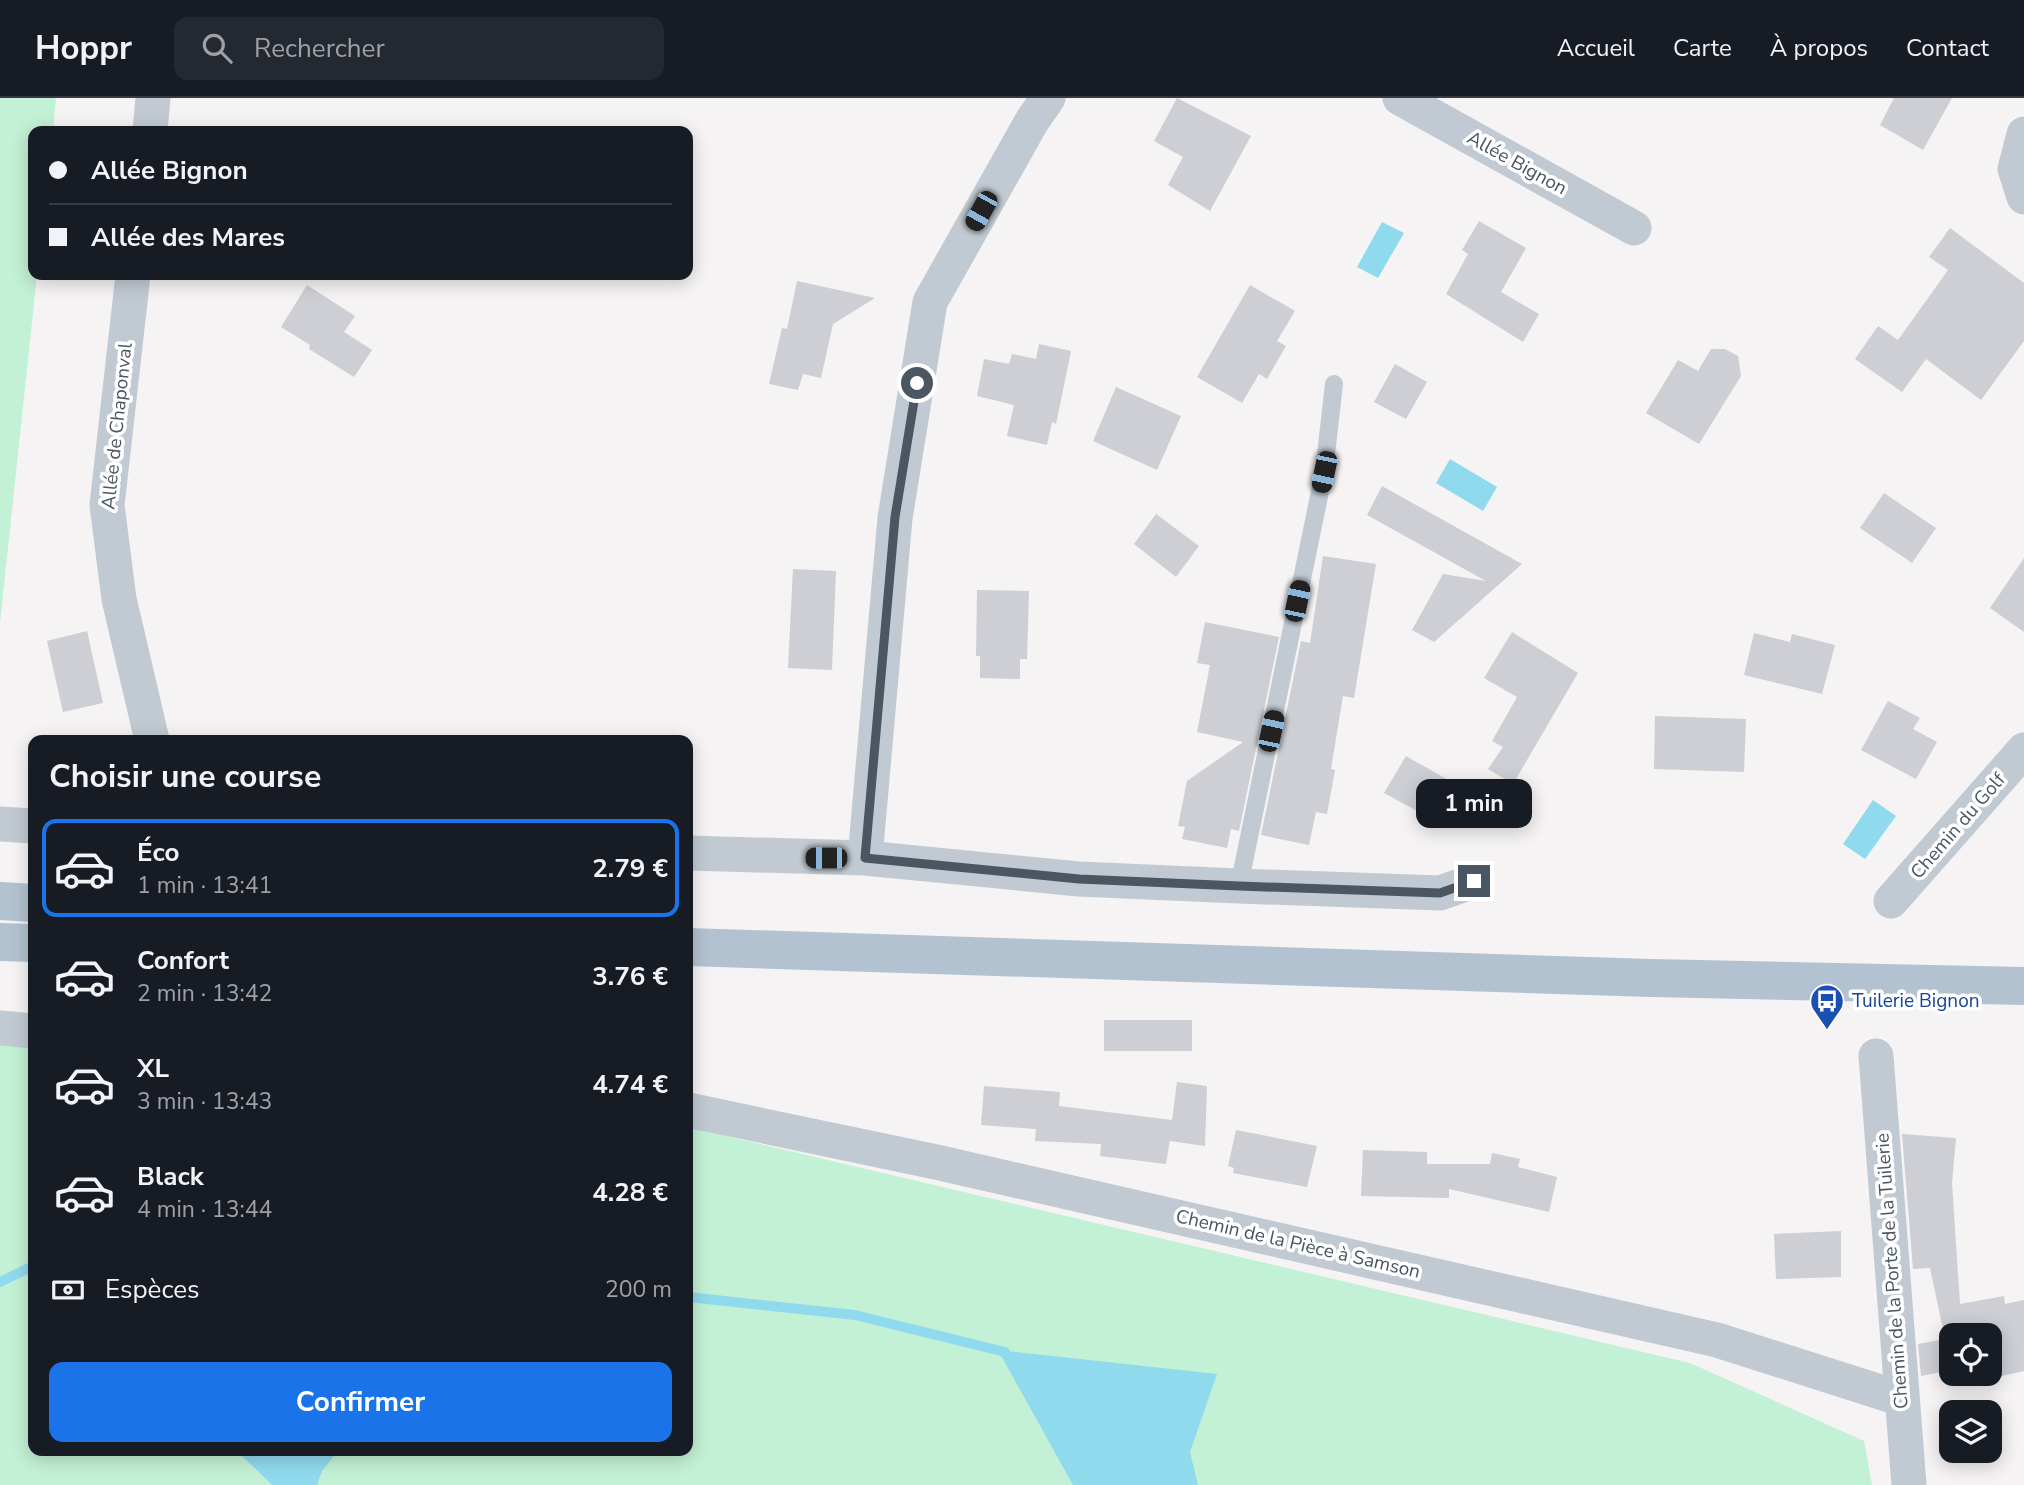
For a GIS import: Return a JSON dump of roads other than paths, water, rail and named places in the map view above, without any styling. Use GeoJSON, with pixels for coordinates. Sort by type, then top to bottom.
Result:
{"type":"FeatureCollection","features":[{"type":"Feature","properties":{"kind":"main road"},"geometry":{"type":"LineString","coordinates":[[0,901],[28,903]]}},
{"type":"Feature","properties":{"kind":"main road"},"geometry":{"type":"LineString","coordinates":[[0,942],[28,943]]}},
{"type":"Feature","properties":{"kind":"main road"},"geometry":{"type":"LineString","coordinates":[[693,947],[2016,987]]}},
{"type":"Feature","properties":{"kind":"street"},"geometry":{"type":"LineString","coordinates":[[150,126],[153,98]]}},
{"type":"Feature","properties":{"kind":"street"},"geometry":{"type":"LineString","coordinates":[[865,858],[895,517],[930,302],[1032,121],[1048,98]]}},
{"type":"Feature","properties":{"kind":"street","name":"Allée Bignon"},"geometry":{"type":"LineString","coordinates":[[1400,98],[1634,228]]}},
{"type":"Feature","properties":{"kind":"street"},"geometry":{"type":"LineString","coordinates":[[2024,134],[2015,169],[2024,197]]}},
{"type":"Feature","properties":{"kind":"street","name":"Allée de Chaponval"},"geometry":{"type":"LineString","coordinates":[[132,280],[107,505],[119,599],[151,735]]}},
{"type":"Feature","properties":{"kind":"street","name":"Chemin du Golf"},"geometry":{"type":"LineString","coordinates":[[1891,901],[2024,750]]}},
{"type":"Feature","properties":{"kind":"street"},"geometry":{"type":"LineString","coordinates":[[0,824],[28,826]]}},
{"type":"Feature","properties":{"kind":"street"},"geometry":{"type":"LineString","coordinates":[[693,853],[865,858],[1079,879],[1239,886],[1440,893],[1474,881]]}},
{"type":"Feature","properties":{"kind":"street"},"geometry":{"type":"LineString","coordinates":[[0,1028],[28,1031]]}},
{"type":"Feature","properties":{"kind":"street","name":"Chemin de la Porte de la Tuilerie"},"geometry":{"type":"LineString","coordinates":[[1876,1056],[1909,1485]]}},
{"type":"Feature","properties":{"kind":"street","name":"Chemin de la Pièce à Samson"},"geometry":{"type":"LineString","coordinates":[[693,1111],[950,1165],[1717,1340],[1902,1399]]}},
{"type":"Feature","properties":{"kind":"lane"},"geometry":{"type":"LineString","coordinates":[[1239,886],[1324,472],[1334,384]]}},
{"type":"Feature","properties":{"kind":"water"},"geometry":{"type":"Polygon","coordinates":[[[1382,222],[1404,233],[1378,278],[1357,267],[1382,222]]]}},
{"type":"Feature","properties":{"kind":"water"},"geometry":{"type":"Polygon","coordinates":[[[1450,459],[1497,487],[1483,511],[1436,483],[1450,459]]]}},
{"type":"Feature","properties":{"kind":"water"},"geometry":{"type":"Polygon","coordinates":[[[1873,800],[1896,816],[1865,859],[1843,844],[1873,800]]]}},
{"type":"Feature","properties":{"kind":"water"},"geometry":{"type":"Polygon","coordinates":[[[998,1350],[1217,1374],[1190,1452],[1198,1485],[1073,1485],[998,1350]]]}},
{"type":"Feature","properties":{"kind":"water"},"geometry":{"type":"Polygon","coordinates":[[[242,1456],[334,1456],[322,1471],[317,1485],[272,1485],[242,1456]]]}},
{"type":"Feature","properties":{"kind":"waterway"},"geometry":{"type":"LineString","coordinates":[[0,1282],[28,1268]]}},
{"type":"Feature","properties":{"kind":"waterway"},"geometry":{"type":"LineString","coordinates":[[693,1298],[855,1315],[1005,1352]]}},
{"type":"Feature","properties":{"kind":"place","name":"Tuilerie Bignon"},"geometry":{"type":"Point","coordinates":[1827,1031]}}]}
